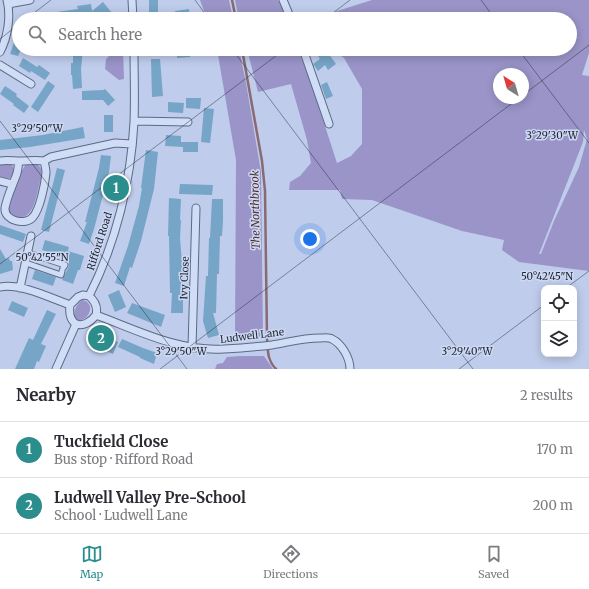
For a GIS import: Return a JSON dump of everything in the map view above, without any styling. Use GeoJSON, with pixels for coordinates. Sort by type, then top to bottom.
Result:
{"type":"FeatureCollection","features":[{"type":"Feature","properties":{"kind":"street"},"geometry":{"type":"LineString","coordinates":[[0,52],[6,35],[9,11],[8,2],[30,0]]}},
{"type":"Feature","properties":{"kind":"street"},"geometry":{"type":"LineString","coordinates":[[132,0],[133,12]]}},
{"type":"Feature","properties":{"kind":"street"},"geometry":{"type":"LineString","coordinates":[[283,0],[288,12]]}},
{"type":"Feature","properties":{"kind":"street","name":"Rifford Road"},"geometry":{"type":"LineString","coordinates":[[90,296],[104,262],[114,230],[127,176],[134,121],[134,56]]}},
{"type":"Feature","properties":{"kind":"street"},"geometry":{"type":"LineString","coordinates":[[305,56],[329,124]]}},
{"type":"Feature","properties":{"kind":"street"},"geometry":{"type":"LineString","coordinates":[[0,65],[31,84]]}},
{"type":"Feature","properties":{"kind":"street"},"geometry":{"type":"LineString","coordinates":[[134,121],[188,122]]}},
{"type":"Feature","properties":{"kind":"street"},"geometry":{"type":"LineString","coordinates":[[0,161],[44,161],[51,157],[115,143],[132,144]]}},
{"type":"Feature","properties":{"kind":"street"},"geometry":{"type":"LineString","coordinates":[[19,161],[17,176],[12,184],[5,209],[6,215],[9,218],[26,222],[33,218],[37,210],[46,171],[44,161]]}},
{"type":"Feature","properties":{"kind":"street"},"geometry":{"type":"LineString","coordinates":[[0,181],[12,184]]}},
{"type":"Feature","properties":{"kind":"street","name":"Ivy Close"},"geometry":{"type":"LineString","coordinates":[[192,348],[196,208]]}},
{"type":"Feature","properties":{"kind":"street"},"geometry":{"type":"LineString","coordinates":[[20,288],[31,236]]}},
{"type":"Feature","properties":{"kind":"street"},"geometry":{"type":"LineString","coordinates":[[26,263],[62,271],[65,265],[28,253]]}},
{"type":"Feature","properties":{"kind":"street"},"geometry":{"type":"LineString","coordinates":[[0,287],[5,286],[20,288],[70,305]]}},
{"type":"Feature","properties":{"kind":"street"},"geometry":{"type":"LineString","coordinates":[[90,296],[96,305],[96,315],[84,325],[76,324],[72,321],[70,315],[70,305],[78,297],[90,296]]}},
{"type":"Feature","properties":{"kind":"street","name":"Ludwell Lane"},"geometry":{"type":"LineString","coordinates":[[96,315],[174,344],[192,348],[223,350],[274,345],[308,338],[332,339],[345,351],[349,358],[350,369]]}},
{"type":"Feature","properties":{"kind":"street"},"geometry":{"type":"LineString","coordinates":[[56,369],[76,324]]}},
{"type":"Feature","properties":{"kind":"shaded area"},"geometry":{"type":"Polygon","coordinates":[[[200,0],[229,0],[232,12],[204,12],[200,0]]]}},
{"type":"Feature","properties":{"kind":"shaded area"},"geometry":{"type":"Polygon","coordinates":[[[235,0],[278,0],[284,12],[238,12],[235,0]]]}},
{"type":"Feature","properties":{"kind":"shaded area"},"geometry":{"type":"Polygon","coordinates":[[[372,0],[589,0],[589,53],[582,75],[589,76],[589,271],[519,262],[502,250],[504,240],[462,231],[372,200],[342,199],[340,190],[289,190],[290,182],[300,176],[311,163],[307,140],[291,84],[258,92],[249,56],[301,56],[337,163],[351,156],[362,144],[362,89],[341,56],[577,56],[577,12],[334,12],[372,0]],[[584,130],[583,142],[539,254],[541,254],[554,221],[579,167],[587,139],[584,130]]]}},
{"type":"Feature","properties":{"kind":"shaded area"},"geometry":{"type":"Polygon","coordinates":[[[109,56],[123,56],[124,79],[119,80],[105,69],[106,59],[109,56]]]}},
{"type":"Feature","properties":{"kind":"shaded area"},"geometry":{"type":"Polygon","coordinates":[[[218,56],[240,56],[261,172],[263,339],[235,339],[236,160],[218,56]]]}},
{"type":"Feature","properties":{"kind":"shaded area"},"geometry":{"type":"Polygon","coordinates":[[[0,162],[9,162],[13,166],[14,171],[8,180],[0,178],[0,162]]]}},
{"type":"Feature","properties":{"kind":"shaded area"},"geometry":{"type":"Polygon","coordinates":[[[35,163],[40,168],[42,176],[34,205],[28,215],[23,217],[17,217],[9,214],[8,210],[21,172],[26,164],[35,163]]]}},
{"type":"Feature","properties":{"kind":"shaded area"},"geometry":{"type":"Polygon","coordinates":[[[82,300],[89,304],[90,311],[83,320],[79,321],[75,316],[75,310],[77,305],[82,300]]]}},
{"type":"Feature","properties":{"kind":"shaded area"},"geometry":{"type":"Polygon","coordinates":[[[264,356],[273,369],[215,369],[217,364],[223,363],[227,357],[264,356]]]}},
{"type":"Feature","properties":{"kind":"building"},"geometry":{"type":"Polygon","coordinates":[[[149,0],[158,0],[158,12],[149,12],[149,0]]]}},
{"type":"Feature","properties":{"kind":"building"},"geometry":{"type":"Polygon","coordinates":[[[103,2],[111,12],[56,12],[78,9],[77,6],[91,4],[92,11],[103,2]]]}},
{"type":"Feature","properties":{"kind":"building"},"geometry":{"type":"Polygon","coordinates":[[[189,9],[189,12],[175,12],[189,9]]]}},
{"type":"Feature","properties":{"kind":"building"},"geometry":{"type":"Polygon","coordinates":[[[73,56],[82,56],[82,88],[73,89],[71,63],[73,63],[73,56]]]}},
{"type":"Feature","properties":{"kind":"building"},"geometry":{"type":"Polygon","coordinates":[[[177,56],[190,56],[190,57],[177,58],[177,56]]]}},
{"type":"Feature","properties":{"kind":"building"},"geometry":{"type":"Polygon","coordinates":[[[318,56],[330,56],[336,64],[328,70],[325,65],[318,71],[313,64],[320,59],[318,56]]]}},
{"type":"Feature","properties":{"kind":"building"},"geometry":{"type":"Polygon","coordinates":[[[23,58],[37,67],[39,65],[50,73],[45,80],[31,71],[30,73],[19,66],[23,58]]]}},
{"type":"Feature","properties":{"kind":"building"},"geometry":{"type":"Polygon","coordinates":[[[151,59],[160,59],[163,96],[152,97],[151,59]]]}},
{"type":"Feature","properties":{"kind":"building"},"geometry":{"type":"Polygon","coordinates":[[[48,81],[55,86],[38,112],[31,107],[48,81]]]}},
{"type":"Feature","properties":{"kind":"building"},"geometry":{"type":"Polygon","coordinates":[[[327,82],[333,96],[326,99],[321,85],[327,82]]]}},
{"type":"Feature","properties":{"kind":"building"},"geometry":{"type":"Polygon","coordinates":[[[5,86],[17,94],[16,96],[29,106],[24,113],[0,94],[5,86]]]}},
{"type":"Feature","properties":{"kind":"building"},"geometry":{"type":"Polygon","coordinates":[[[105,89],[115,100],[108,106],[103,100],[82,100],[82,91],[105,89]]]}},
{"type":"Feature","properties":{"kind":"building"},"geometry":{"type":"Polygon","coordinates":[[[186,98],[201,98],[200,109],[186,108],[186,98]]]}},
{"type":"Feature","properties":{"kind":"building"},"geometry":{"type":"Polygon","coordinates":[[[168,102],[184,103],[183,113],[168,112],[168,102]]]}},
{"type":"Feature","properties":{"kind":"building"},"geometry":{"type":"Polygon","coordinates":[[[204,108],[214,109],[210,143],[201,142],[204,108]]]}},
{"type":"Feature","properties":{"kind":"building"},"geometry":{"type":"Polygon","coordinates":[[[104,115],[113,115],[113,132],[104,132],[104,115]]]}},
{"type":"Feature","properties":{"kind":"building"},"geometry":{"type":"Polygon","coordinates":[[[83,127],[85,138],[30,147],[0,150],[0,140],[43,135],[83,127]]]}},
{"type":"Feature","properties":{"kind":"building"},"geometry":{"type":"Polygon","coordinates":[[[166,135],[181,136],[181,142],[198,142],[198,152],[183,152],[183,147],[165,146],[166,135]]]}},
{"type":"Feature","properties":{"kind":"building"},"geometry":{"type":"Polygon","coordinates":[[[146,150],[158,152],[154,189],[141,241],[124,286],[115,283],[128,246],[139,206],[146,150]]]}},
{"type":"Feature","properties":{"kind":"building"},"geometry":{"type":"Polygon","coordinates":[[[101,155],[111,156],[109,172],[89,244],[80,241],[87,222],[85,222],[101,155]]]}},
{"type":"Feature","properties":{"kind":"building"},"geometry":{"type":"Polygon","coordinates":[[[57,168],[65,170],[49,232],[41,230],[57,168]]]}},
{"type":"Feature","properties":{"kind":"building"},"geometry":{"type":"Polygon","coordinates":[[[180,184],[213,185],[212,195],[179,194],[180,184]]]}},
{"type":"Feature","properties":{"kind":"building"},"geometry":{"type":"Polygon","coordinates":[[[169,198],[181,199],[180,238],[183,276],[183,313],[171,313],[172,293],[170,293],[168,236],[169,198]]]}},
{"type":"Feature","properties":{"kind":"building"},"geometry":{"type":"Polygon","coordinates":[[[212,199],[223,199],[223,220],[222,236],[220,236],[219,274],[217,274],[216,313],[213,313],[219,335],[208,338],[203,321],[206,276],[208,276],[212,199]]]}},
{"type":"Feature","properties":{"kind":"building"},"geometry":{"type":"Polygon","coordinates":[[[0,225],[26,234],[23,242],[0,234],[0,225]]]}},
{"type":"Feature","properties":{"kind":"building"},"geometry":{"type":"Polygon","coordinates":[[[45,240],[69,247],[68,251],[84,256],[80,270],[78,270],[73,284],[62,280],[69,266],[69,259],[42,250],[45,240]]]}},
{"type":"Feature","properties":{"kind":"building"},"geometry":{"type":"Polygon","coordinates":[[[0,249],[6,259],[9,258],[10,261],[12,261],[13,270],[0,274],[0,249]]]}},
{"type":"Feature","properties":{"kind":"building"},"geometry":{"type":"Polygon","coordinates":[[[35,270],[56,277],[53,286],[32,279],[35,270]]]}},
{"type":"Feature","properties":{"kind":"building"},"geometry":{"type":"Polygon","coordinates":[[[119,290],[126,307],[115,312],[108,295],[119,290]]]}},
{"type":"Feature","properties":{"kind":"building"},"geometry":{"type":"Polygon","coordinates":[[[12,301],[28,308],[24,317],[8,310],[12,301]]]}},
{"type":"Feature","properties":{"kind":"building"},"geometry":{"type":"Polygon","coordinates":[[[132,303],[165,315],[161,327],[127,313],[132,303]]]}},
{"type":"Feature","properties":{"kind":"building"},"geometry":{"type":"Polygon","coordinates":[[[47,310],[56,314],[41,344],[46,346],[39,362],[37,361],[34,369],[15,369],[29,338],[33,340],[47,310]]]}},
{"type":"Feature","properties":{"kind":"building"},"geometry":{"type":"Polygon","coordinates":[[[100,335],[118,342],[113,354],[95,346],[100,335]]]}},
{"type":"Feature","properties":{"kind":"building"},"geometry":{"type":"Polygon","coordinates":[[[122,339],[157,353],[154,364],[118,347],[122,339]]]}},
{"type":"Feature","properties":{"kind":"waterway","name":"The Northbrook"},"geometry":{"type":"LineString","coordinates":[[232,0],[235,12]]}},
{"type":"Feature","properties":{"kind":"waterway","name":"The Northbrook"},"geometry":{"type":"LineString","coordinates":[[243,56],[262,161],[265,191],[268,355],[276,369]]}},
{"type":"Feature","properties":{"kind":"place","name":"Tuckfield Close"},"geometry":{"type":"Point","coordinates":[116,188]}},
{"type":"Feature","properties":{"kind":"place","name":"Ludwell Valley Pre-School"},"geometry":{"type":"Point","coordinates":[101,338]}}]}
